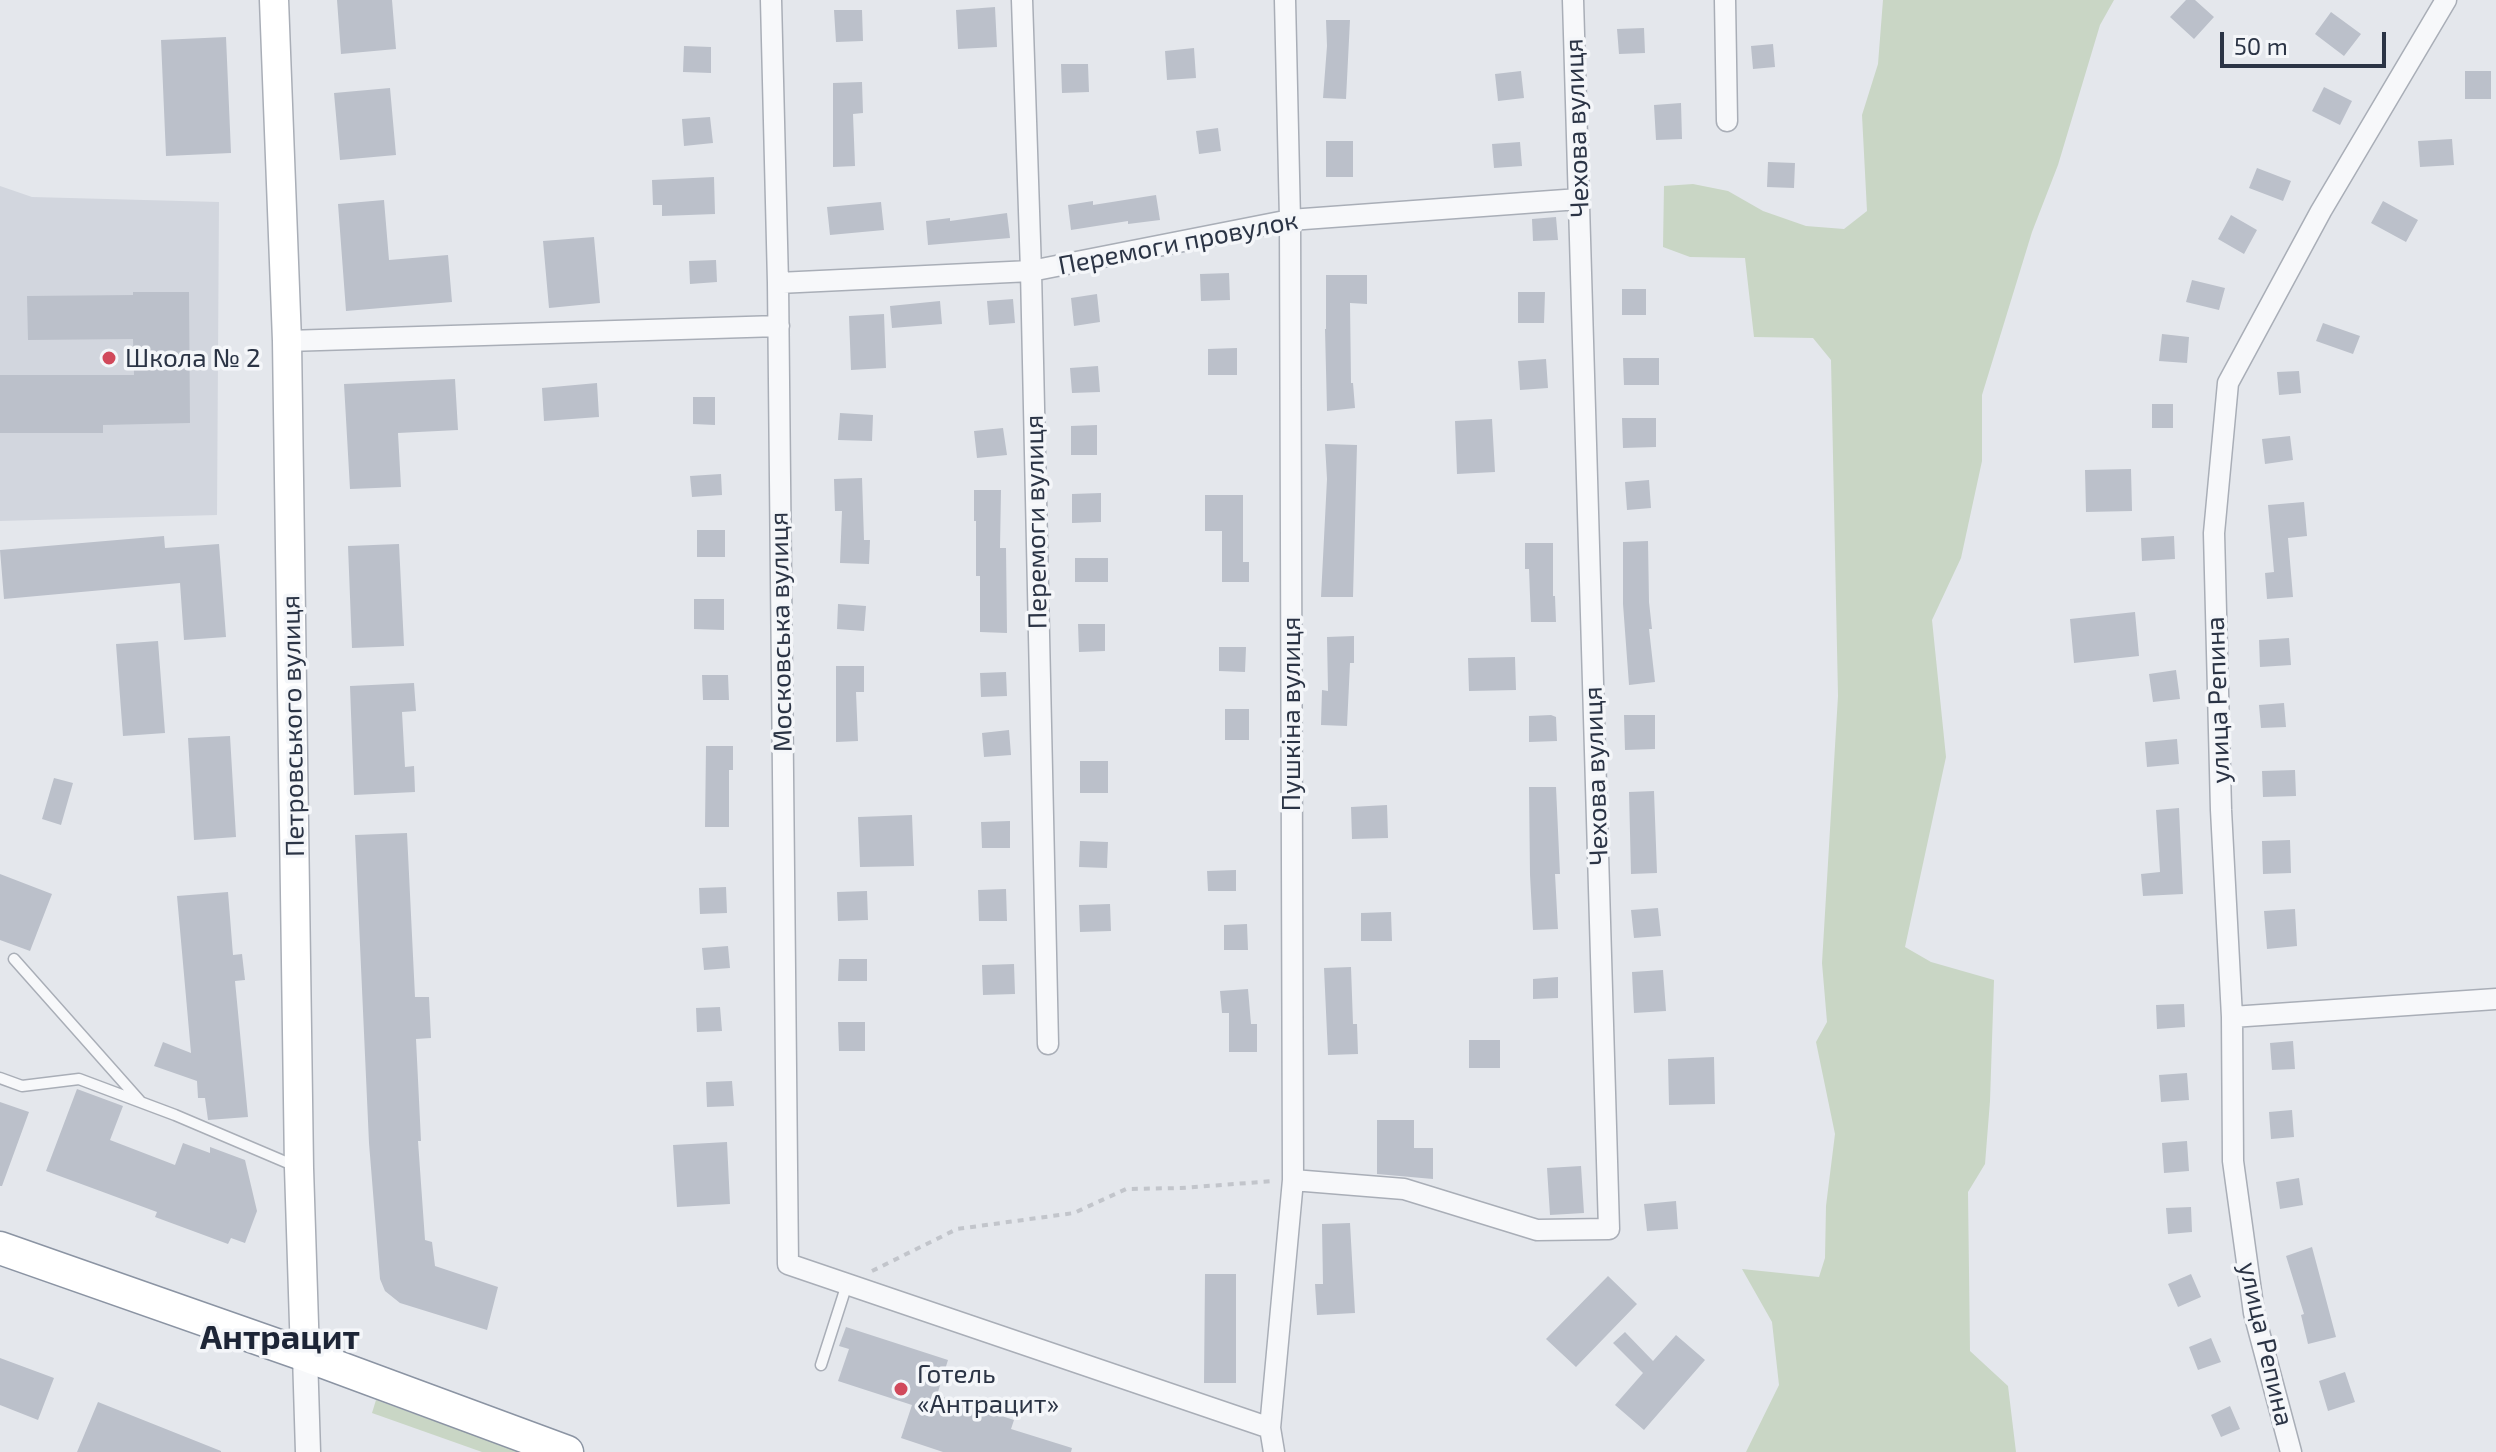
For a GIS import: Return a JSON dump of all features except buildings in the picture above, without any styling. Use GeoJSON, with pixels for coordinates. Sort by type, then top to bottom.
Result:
{"type":"FeatureCollection","features":[{"type":"Feature","properties":{"kind":"highway"},"geometry":{"type":"LineString","coordinates":[[0,1248],[305,1355],[567,1452]]}},
{"type":"Feature","properties":{"kind":"main road","name":"Петровського вулиця"},"geometry":{"type":"LineString","coordinates":[[274,0],[287,341],[299,1168],[305,1355]]}},
{"type":"Feature","properties":{"kind":"street","name":"Московська вулиця"},"geometry":{"type":"LineString","coordinates":[[771,0],[779,326],[788,1264],[847,1284]]}},
{"type":"Feature","properties":{"kind":"street","name":"Перемоги вулиця"},"geometry":{"type":"LineString","coordinates":[[1022,0],[1048,1044]]}},
{"type":"Feature","properties":{"kind":"street","name":"Пушкіна вулиця"},"geometry":{"type":"LineString","coordinates":[[1274,1452],[1270,1428],[1293,1180],[1290,220],[1285,0]]}},
{"type":"Feature","properties":{"kind":"street","name":"Чехова вулиця"},"geometry":{"type":"LineString","coordinates":[[1293,1180],[1404,1189],[1537,1230],[1609,1229],[1573,0]]}},
{"type":"Feature","properties":{"kind":"street"},"geometry":{"type":"LineString","coordinates":[[1725,0],[1727,121]]}},
{"type":"Feature","properties":{"kind":"street","name":"улица Репина"},"geometry":{"type":"LineString","coordinates":[[2291,1452],[2254,1313],[2233,1161],[2232,1017],[2221,795],[2214,533],[2228,383],[2321,211],[2446,0]]}},
{"type":"Feature","properties":{"kind":"street","name":"Перемоги провулок"},"geometry":{"type":"LineString","coordinates":[[778,283],[1031,271],[1290,220],[1579,199]]}},
{"type":"Feature","properties":{"kind":"street"},"geometry":{"type":"LineString","coordinates":[[287,341],[779,326]]}},
{"type":"Feature","properties":{"kind":"street"},"geometry":{"type":"LineString","coordinates":[[2232,1017],[2496,999]]}},
{"type":"Feature","properties":{"kind":"street"},"geometry":{"type":"LineString","coordinates":[[847,1284],[1270,1428]]}},
{"type":"Feature","properties":{"kind":"street","name":"Петровського вулиця"},"geometry":{"type":"LineString","coordinates":[[305,1355],[308,1452]]}},
{"type":"Feature","properties":{"kind":"lane"},"geometry":{"type":"LineString","coordinates":[[14,959],[141,1102]]}},
{"type":"Feature","properties":{"kind":"lane"},"geometry":{"type":"LineString","coordinates":[[0,1078],[22,1086],[79,1079],[299,1168]]}},
{"type":"Feature","properties":{"kind":"lane"},"geometry":{"type":"LineString","coordinates":[[821,1365],[847,1284]]}},
{"type":"Feature","properties":{"kind":"path"},"geometry":{"type":"LineString","coordinates":[[847,1284],[957,1229],[1074,1213],[1126,1189],[1293,1180]]}},
{"type":"Feature","properties":{"kind":"shaded area","name":"Школа № 2"},"geometry":{"type":"Polygon","coordinates":[[[0,186],[32,197],[219,202],[217,515],[0,521],[0,186]]]}},
{"type":"Feature","properties":{"kind":"green space"},"geometry":{"type":"Polygon","coordinates":[[[1883,0],[2114,0],[2100,25],[2058,165],[2032,232],[1982,395],[1982,461],[1961,558],[1932,620],[1946,757],[1905,947],[1931,962],[1994,980],[1985,1164],[1968,1192],[1970,1351],[2008,1386],[2016,1452],[1746,1452],[1779,1385],[1772,1322],[1742,1269],[1819,1277],[1825,1258],[1826,1206],[1835,1134],[1816,1042],[1827,1022],[1822,963],[1838,696],[1831,360],[1813,338],[1754,337],[1745,258],[1690,257],[1663,247],[1664,186],[1693,184],[1728,191],[1763,211],[1806,226],[1844,229],[1867,211],[1862,115],[1878,64],[1883,0]]]}},
{"type":"Feature","properties":{"kind":"green space"},"geometry":{"type":"Polygon","coordinates":[[[376,1400],[520,1452],[482,1452],[372,1413],[376,1400]]]}},
{"type":"Feature","properties":{"kind":"place","name":"Школа № 2"},"geometry":{"type":"Point","coordinates":[109,358]}},
{"type":"Feature","properties":{"kind":"place","name":"Готель «Антрацит»"},"geometry":{"type":"Point","coordinates":[901,1389]}},
{"type":"Feature","properties":{"kind":"district","name":"Антрацит"},"geometry":{"type":"Point","coordinates":[280,1338]}}]}
